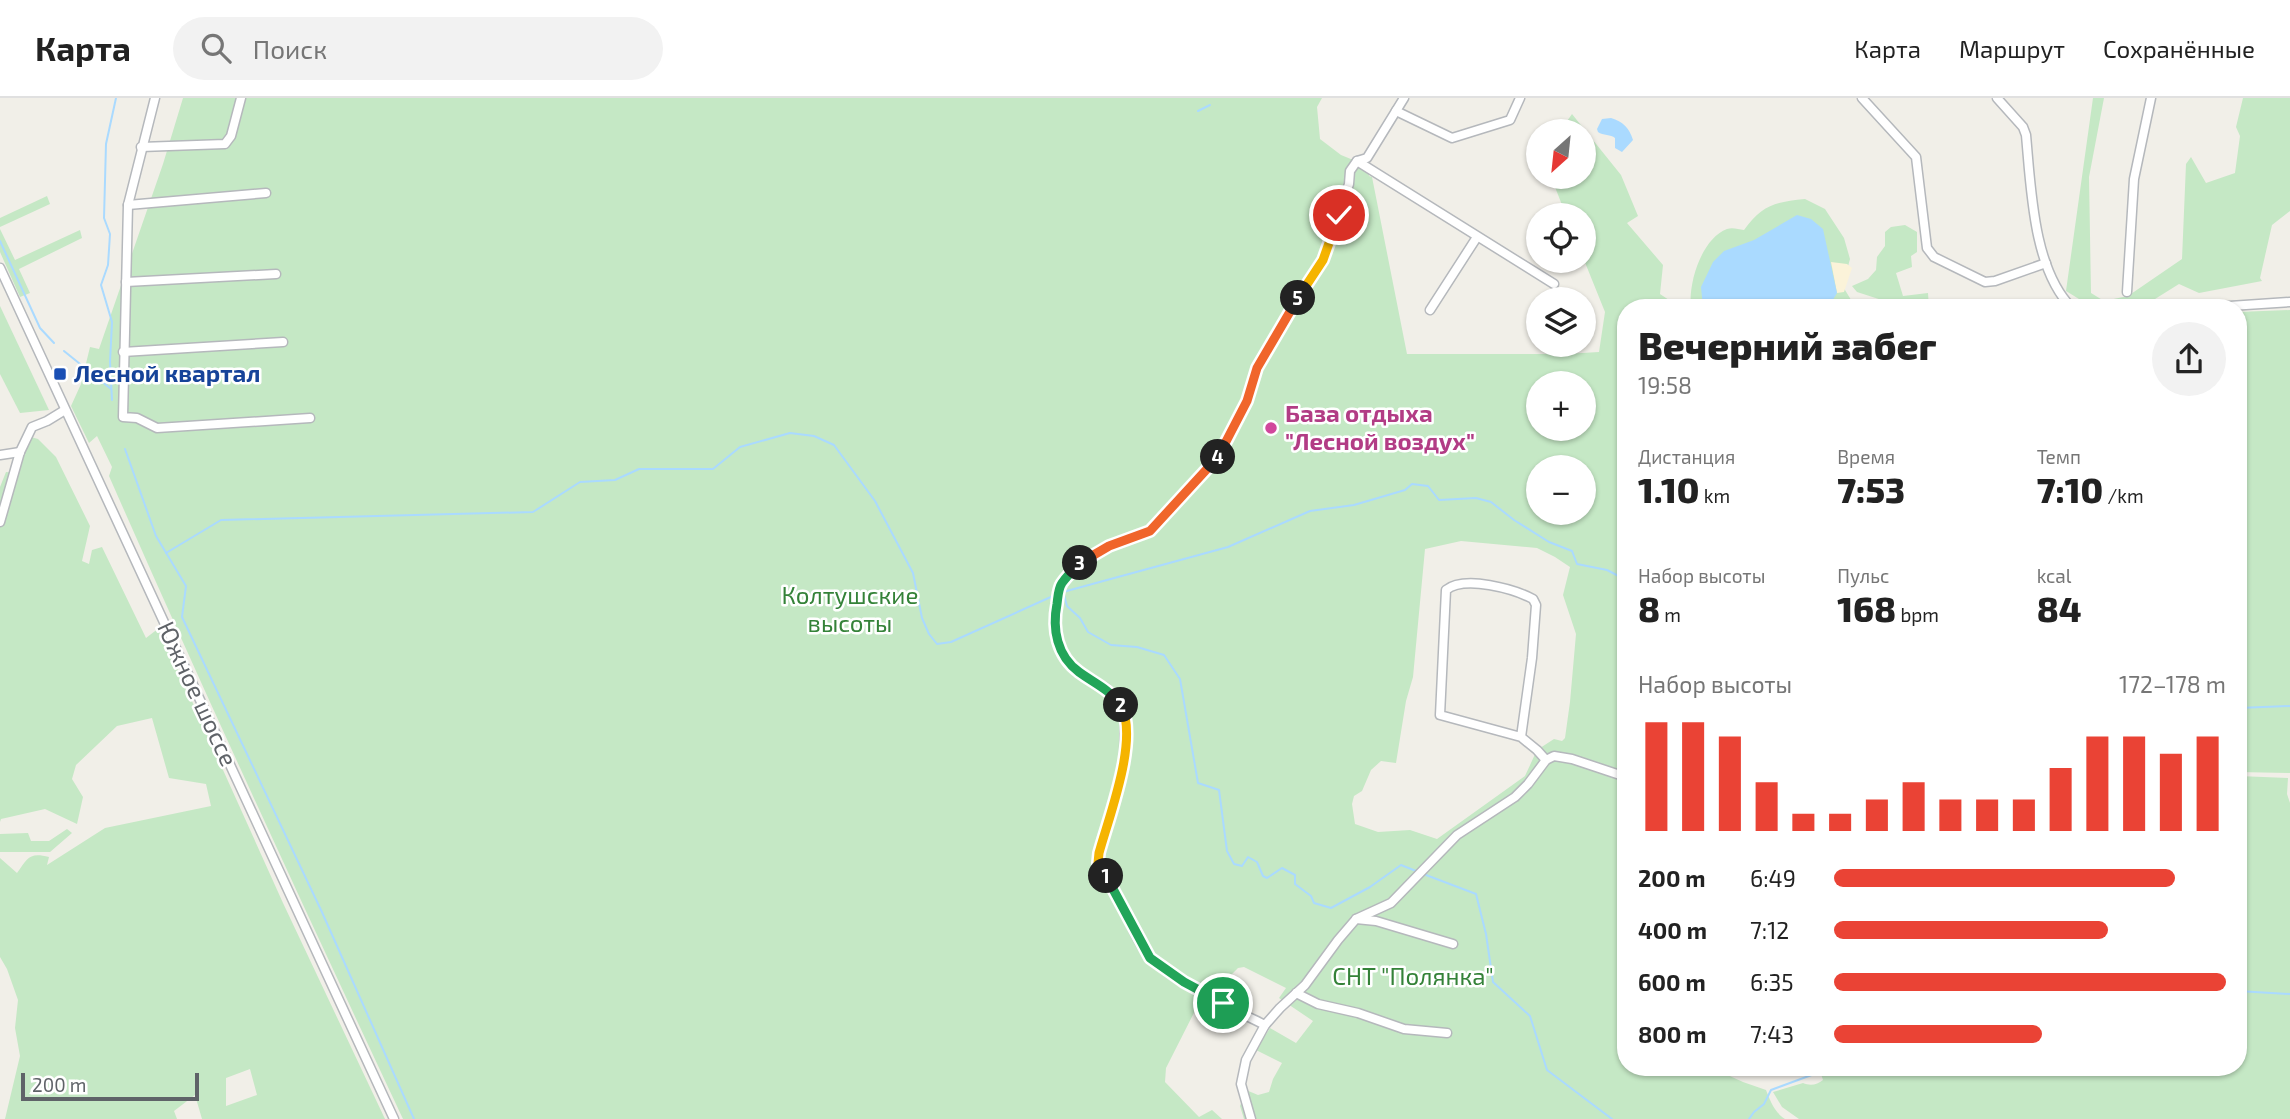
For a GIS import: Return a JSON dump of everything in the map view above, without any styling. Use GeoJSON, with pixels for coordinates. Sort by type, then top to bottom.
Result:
{"type":"FeatureCollection","features":[{"type":"Feature","properties":{"kind":"street"},"geometry":{"type":"LineString","coordinates":[[155,98],[128,205],[123,352],[124,417],[137,418],[157,428],[310,418]]}},
{"type":"Feature","properties":{"kind":"street"},"geometry":{"type":"LineString","coordinates":[[141,147],[225,144],[231,136],[241,98]]}},
{"type":"Feature","properties":{"kind":"street"},"geometry":{"type":"LineString","coordinates":[[1265,1025],[1184,982],[1150,958],[1115,889],[1101,870],[1098,863],[1099,853],[1124,765],[1125,712],[1106,688],[1077,671],[1068,662],[1058,644],[1055,614],[1062,583],[1080,563],[1109,546],[1150,531],[1217,458],[1247,401],[1257,368],[1296,300],[1323,260],[1349,184],[1350,171],[1357,161],[1367,158],[1404,98]]}},
{"type":"Feature","properties":{"kind":"street"},"geometry":{"type":"LineString","coordinates":[[1396,111],[1452,138],[1510,120],[1520,98]]}},
{"type":"Feature","properties":{"kind":"street"},"geometry":{"type":"LineString","coordinates":[[1862,98],[1916,157],[1927,248],[1934,257],[1985,282],[2046,263]]}},
{"type":"Feature","properties":{"kind":"street"},"geometry":{"type":"LineString","coordinates":[[2011,98],[2001,102],[2023,127],[2026,135],[2035,228],[2046,263],[2064,299]]}},
{"type":"Feature","properties":{"kind":"street"},"geometry":{"type":"LineString","coordinates":[[2127,292],[2134,179],[2151,98]]}},
{"type":"Feature","properties":{"kind":"street"},"geometry":{"type":"LineString","coordinates":[[1357,161],[1554,284]]}},
{"type":"Feature","properties":{"kind":"street"},"geometry":{"type":"LineString","coordinates":[[128,205],[266,193]]}},
{"type":"Feature","properties":{"kind":"street"},"geometry":{"type":"LineString","coordinates":[[1430,310],[1477,237]]}},
{"type":"Feature","properties":{"kind":"street","name":"Южное шоссе"},"geometry":{"type":"LineString","coordinates":[[0,268],[394,1119]]}},
{"type":"Feature","properties":{"kind":"street"},"geometry":{"type":"LineString","coordinates":[[126,282],[276,274]]}},
{"type":"Feature","properties":{"kind":"street"},"geometry":{"type":"LineString","coordinates":[[2247,305],[2290,302]]}},
{"type":"Feature","properties":{"kind":"street"},"geometry":{"type":"LineString","coordinates":[[123,352],[283,342]]}},
{"type":"Feature","properties":{"kind":"street"},"geometry":{"type":"LineString","coordinates":[[0,522],[20,452],[32,426],[65,410]]}},
{"type":"Feature","properties":{"kind":"street"},"geometry":{"type":"LineString","coordinates":[[0,455],[20,452]]}},
{"type":"Feature","properties":{"kind":"street"},"geometry":{"type":"LineString","coordinates":[[1521,737],[1532,658],[1536,605],[1534,599],[1489,584],[1451,586],[1446,590],[1440,715],[1521,737],[1538,750],[1546,761]]}},
{"type":"Feature","properties":{"kind":"street"},"geometry":{"type":"LineString","coordinates":[[1251,1119],[1243,1096],[1242,1073],[1246,1060],[1265,1025],[1305,985],[1356,919],[1391,903],[1457,835],[1515,797],[1553,756],[1572,759],[1617,774]]}},
{"type":"Feature","properties":{"kind":"street"},"geometry":{"type":"LineString","coordinates":[[1356,919],[1453,944]]}},
{"type":"Feature","properties":{"kind":"street"},"geometry":{"type":"LineString","coordinates":[[1296,993],[1318,1004],[1358,1013],[1404,1030],[1447,1033]]}},
{"type":"Feature","properties":{"kind":"green space","name":"Колтушские высоты"},"geometry":{"type":"Polygon","coordinates":[[[183,98],[1322,98],[1317,107],[1320,139],[1341,155],[1363,164],[1372,177],[1407,354],[1596,357],[1605,312],[1589,273],[1596,273],[1596,203],[1561,203],[1556,189],[1596,189],[1596,144],[1621,175],[1638,216],[1627,223],[1663,265],[1660,294],[1668,299],[1617,299],[1617,1076],[1730,1076],[1766,1090],[1775,1109],[1785,1119],[1244,1119],[1240,1106],[1246,1090],[1258,1095],[1269,1092],[1282,1063],[1256,1050],[1270,1028],[1296,1043],[1313,1021],[1279,998],[1286,988],[1244,967],[1238,968],[1231,975],[1221,976],[1203,995],[1166,1068],[1165,1082],[1199,1117],[1212,1110],[1222,1119],[403,1119],[145,557],[109,476],[112,467],[97,436],[89,443],[71,406],[81,384],[90,347],[99,349],[183,98]],[[1461,541],[1425,549],[1413,677],[1406,701],[1396,763],[1381,761],[1371,770],[1362,791],[1354,796],[1352,804],[1355,824],[1378,832],[1410,830],[1437,839],[1525,776],[1537,750],[1554,739],[1562,741],[1565,738],[1576,634],[1563,595],[1570,567],[1537,548],[1461,541]]]}},
{"type":"Feature","properties":{"kind":"green space"},"geometry":{"type":"Polygon","coordinates":[[[2093,98],[2104,98],[2089,177],[2091,293],[2101,299],[2079,299],[2066,291],[2093,98]]]}},
{"type":"Feature","properties":{"kind":"green space"},"geometry":{"type":"Polygon","coordinates":[[[2243,98],[2290,98],[2290,211],[2272,225],[2260,278],[2262,281],[2199,293],[2179,284],[2155,299],[2114,299],[2128,296],[2182,259],[2186,164],[2191,157],[2206,183],[2235,173],[2240,136],[2236,127],[2243,98]]]}},
{"type":"Feature","properties":{"kind":"green space"},"geometry":{"type":"Polygon","coordinates":[[[47,196],[50,204],[0,227],[0,218],[47,196]]]}},
{"type":"Feature","properties":{"kind":"green space"},"geometry":{"type":"Polygon","coordinates":[[[1805,199],[1825,209],[1844,238],[1850,259],[1844,281],[1845,290],[1850,299],[1691,299],[1698,263],[1710,242],[1729,228],[1744,230],[1763,210],[1785,202],[1805,199]]]}},
{"type":"Feature","properties":{"kind":"green space"},"geometry":{"type":"Polygon","coordinates":[[[1905,225],[1917,232],[1917,252],[1911,256],[1912,267],[1896,273],[1903,296],[1928,293],[1928,299],[1879,299],[1857,292],[1852,286],[1868,279],[1876,270],[1877,257],[1885,246],[1885,232],[1891,227],[1905,225]]]}},
{"type":"Feature","properties":{"kind":"green space"},"geometry":{"type":"Polygon","coordinates":[[[0,229],[15,260],[80,230],[82,238],[19,269],[30,293],[20,297],[0,252],[0,229]]]}},
{"type":"Feature","properties":{"kind":"green space"},"geometry":{"type":"Polygon","coordinates":[[[0,306],[49,410],[20,413],[0,374],[0,306]]]}},
{"type":"Feature","properties":{"kind":"green space"},"geometry":{"type":"Polygon","coordinates":[[[2290,310],[2290,773],[2247,772],[2247,312],[2290,310]]]}},
{"type":"Feature","properties":{"kind":"green space"},"geometry":{"type":"Polygon","coordinates":[[[31,437],[38,439],[56,457],[90,526],[82,561],[89,564],[92,550],[102,547],[146,638],[159,628],[283,903],[385,1119],[202,1119],[195,1095],[174,1111],[177,1119],[5,1119],[20,1056],[15,1028],[18,1000],[0,957],[0,858],[17,873],[33,856],[49,857],[47,865],[105,828],[211,806],[206,784],[169,778],[152,718],[117,726],[76,765],[72,779],[83,797],[77,824],[45,809],[1,819],[0,822],[0,487],[6,472],[18,473],[31,437]],[[250,1069],[226,1078],[226,1106],[257,1095],[250,1069]]]}},
{"type":"Feature","properties":{"kind":"green space"},"geometry":{"type":"Polygon","coordinates":[[[2247,776],[2288,778],[2290,1119],[1799,1119],[1782,1107],[1773,1092],[1823,1080],[1822,1076],[2247,1076],[2247,776]]]}},
{"type":"Feature","properties":{"kind":"green space"},"geometry":{"type":"Polygon","coordinates":[[[67,829],[72,833],[50,852],[0,852],[0,834],[28,833],[31,841],[49,841],[67,829]]]}},
{"type":"Feature","properties":{"kind":"sand"},"geometry":{"type":"Polygon","coordinates":[[[1831,262],[1847,264],[1852,268],[1844,292],[1837,293],[1831,262]]]}},
{"type":"Feature","properties":{"kind":"water"},"geometry":{"type":"Polygon","coordinates":[[[1611,118],[1625,126],[1633,140],[1622,152],[1615,148],[1615,138],[1598,132],[1597,129],[1602,119],[1611,118]]]}},
{"type":"Feature","properties":{"kind":"water"},"geometry":{"type":"Polygon","coordinates":[[[1797,215],[1811,219],[1823,229],[1837,293],[1833,299],[1702,299],[1701,287],[1713,262],[1724,251],[1754,240],[1797,215]]]}},
{"type":"Feature","properties":{"kind":"waterway"},"geometry":{"type":"LineString","coordinates":[[112,400],[112,322],[101,285],[108,265],[110,234],[104,218],[106,144],[116,98]]}},
{"type":"Feature","properties":{"kind":"waterway"},"geometry":{"type":"LineString","coordinates":[[1198,111],[1210,105]]}},
{"type":"Feature","properties":{"kind":"waterway"},"geometry":{"type":"LineString","coordinates":[[0,241],[40,328],[54,343]]}},
{"type":"Feature","properties":{"kind":"waterway"},"geometry":{"type":"LineString","coordinates":[[64,351],[111,389]]}},
{"type":"Feature","properties":{"kind":"waterway"},"geometry":{"type":"LineString","coordinates":[[166,553],[221,520],[533,512],[580,482],[615,480],[639,469],[713,469],[740,447],[790,433],[814,436],[834,445],[875,501],[913,573],[922,618],[937,644],[951,642],[1053,596]]}},
{"type":"Feature","properties":{"kind":"waterway"},"geometry":{"type":"LineString","coordinates":[[125,449],[156,536],[186,586],[182,617],[321,910],[414,1119]]}},
{"type":"Feature","properties":{"kind":"waterway"},"geometry":{"type":"LineString","coordinates":[[1063,592],[1228,547],[1310,511],[1354,505],[1405,490],[1412,484],[1428,486],[1439,500],[1476,498],[1491,502],[1549,542],[1572,551],[1577,564],[1607,570],[1617,575]]}},
{"type":"Feature","properties":{"kind":"waterway"},"geometry":{"type":"LineString","coordinates":[[1063,592],[1067,606],[1080,618],[1088,632],[1111,645],[1137,647],[1164,655],[1180,679],[1198,783],[1219,790],[1227,851],[1234,864],[1242,866],[1248,857],[1257,862],[1263,876],[1267,878],[1282,868],[1295,875],[1295,884],[1311,896],[1314,903],[1331,908],[1370,887],[1401,865],[1416,871]]}},
{"type":"Feature","properties":{"kind":"waterway"},"geometry":{"type":"LineString","coordinates":[[2247,708],[2290,706]]}},
{"type":"Feature","properties":{"kind":"waterway"},"geometry":{"type":"LineString","coordinates":[[1426,875],[1476,894],[1486,934],[1493,982],[1530,1016],[1547,1070],[1612,1119]]}},
{"type":"Feature","properties":{"kind":"waterway"},"geometry":{"type":"LineString","coordinates":[[2247,992],[2290,994]]}},
{"type":"Feature","properties":{"kind":"waterway"},"geometry":{"type":"LineString","coordinates":[[1749,1119],[1764,1104],[1771,1090],[1809,1076]]}},
{"type":"Feature","properties":{"kind":"place","name":"Лесной квартал"},"geometry":{"type":"Point","coordinates":[60,374]}},
{"type":"Feature","properties":{"kind":"place","name":"База отдыха \"Лесной воздух\""},"geometry":{"type":"Point","coordinates":[1271,428]}},
{"type":"Feature","properties":{"kind":"route"},"geometry":{"type":"LineString","coordinates":[[1223,1003],[1164,970],[1150,958],[1115,889],[1101,870],[1098,863],[1099,853],[1124,765],[1125,712],[1106,688],[1077,671],[1068,662],[1058,644],[1055,614],[1062,583],[1080,563],[1109,546],[1150,531],[1217,458],[1247,401],[1257,368],[1296,300],[1323,260],[1339,215]]}},
{"type":"Feature","properties":{"kind":"park label","name":"СНТ \"Полянка\""},"geometry":{"type":"Point","coordinates":[1413,977]}}]}
